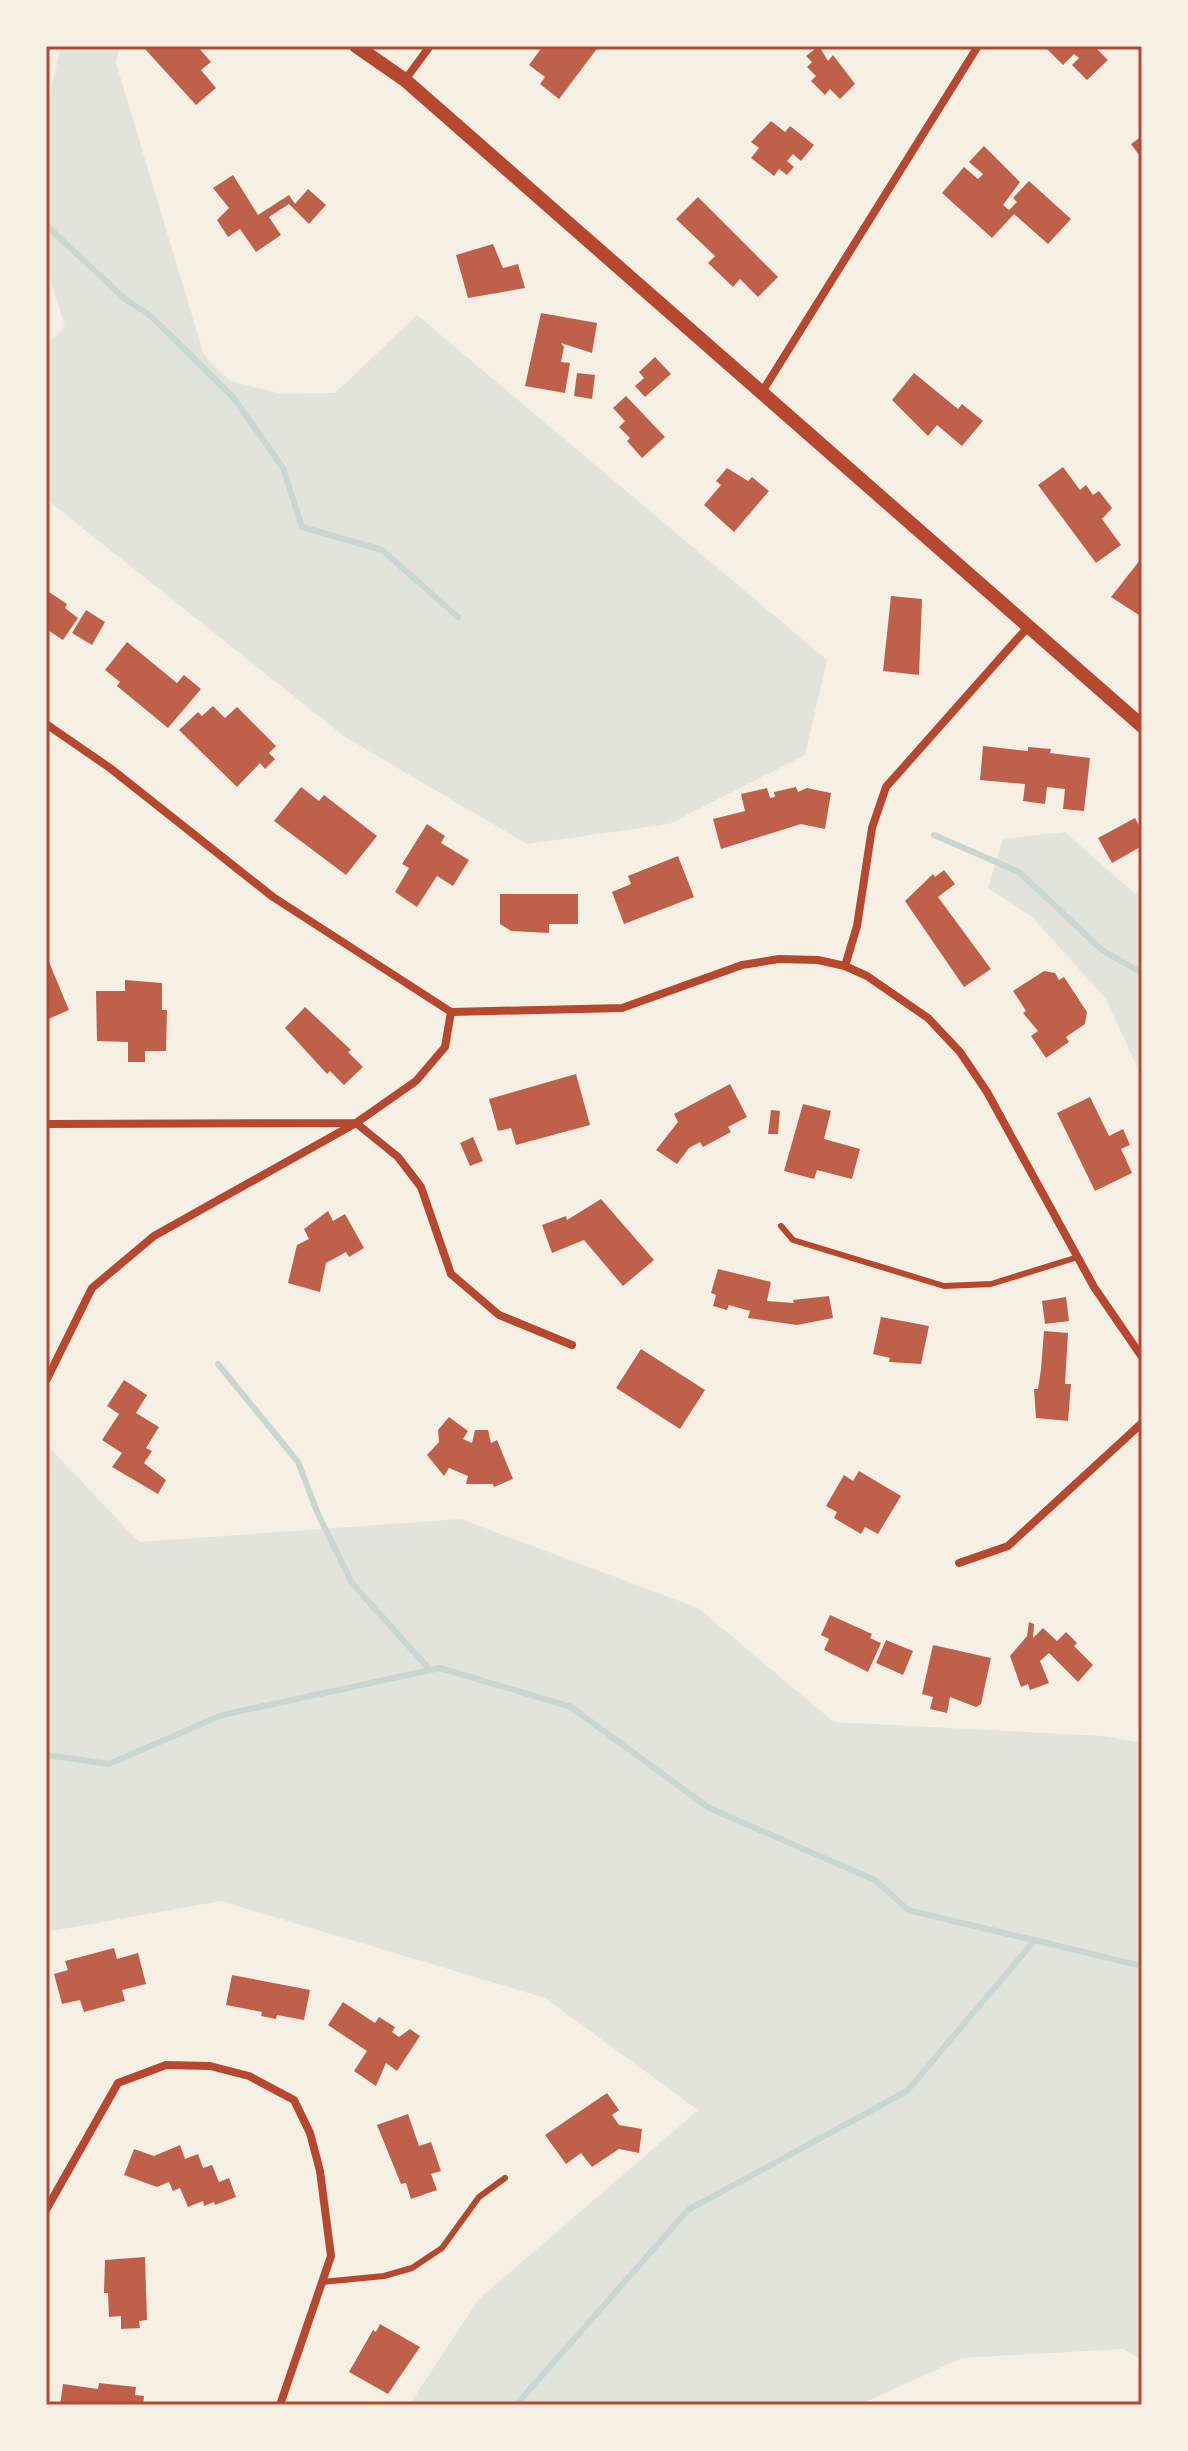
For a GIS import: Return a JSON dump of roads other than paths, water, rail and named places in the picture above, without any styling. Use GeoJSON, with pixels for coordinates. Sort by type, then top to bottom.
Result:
{"type":"FeatureCollection","features":[{"type":"Feature","properties":{"kind":"street"},"geometry":{"type":"LineString","coordinates":[[356,46],[405,80],[1142,726]]}},
{"type":"Feature","properties":{"kind":"street"},"geometry":{"type":"LineString","coordinates":[[405,80],[430,46]]}},
{"type":"Feature","properties":{"kind":"street"},"geometry":{"type":"LineString","coordinates":[[762,392],[978,46]]}},
{"type":"Feature","properties":{"kind":"street"},"geometry":{"type":"LineString","coordinates":[[845,966],[857,926],[872,828],[886,787],[1027,628]]}},
{"type":"Feature","properties":{"kind":"street"},"geometry":{"type":"LineString","coordinates":[[46,724],[110,768],[273,897],[451,1012],[622,1008],[742,965],[779,959],[845,966],[894,992],[928,1018],[960,1052],[987,1092],[1122,1332],[1142,1357]]}},
{"type":"Feature","properties":{"kind":"street"},"geometry":{"type":"LineString","coordinates":[[46,1381],[92,1288],[154,1236],[356,1123],[416,1081],[445,1047],[451,1012]]}},
{"type":"Feature","properties":{"kind":"street"},"geometry":{"type":"LineString","coordinates":[[46,1124],[356,1123],[398,1157],[421,1187],[451,1274],[499,1315],[572,1345]]}},
{"type":"Feature","properties":{"kind":"street"},"geometry":{"type":"LineString","coordinates":[[959,1563],[1008,1546],[1142,1423]]}},
{"type":"Feature","properties":{"kind":"street"},"geometry":{"type":"LineString","coordinates":[[46,2210],[118,2083],[166,2065],[210,2066],[249,2076],[294,2100],[310,2133],[320,2171],[331,2256],[280,2405]]}},
{"type":"Feature","properties":{"kind":"lane"},"geometry":{"type":"LineString","coordinates":[[781,1226],[793,1240],[944,1286],[991,1284],[1078,1257]]}},
{"type":"Feature","properties":{"kind":"lane"},"geometry":{"type":"LineString","coordinates":[[322,2282],[384,2276],[412,2268],[442,2248],[479,2197],[505,2178]]}},
{"type":"Feature","properties":{"kind":"waterway"},"geometry":{"type":"LineString","coordinates":[[46,225],[125,299],[152,317],[233,397],[283,468],[302,527],[382,550],[458,617]]}},
{"type":"Feature","properties":{"kind":"waterway"},"geometry":{"type":"LineString","coordinates":[[934,835],[1019,872],[1102,950],[1142,973]]}},
{"type":"Feature","properties":{"kind":"waterway"},"geometry":{"type":"LineString","coordinates":[[218,1364],[298,1462],[318,1514],[352,1583],[430,1670]]}},
{"type":"Feature","properties":{"kind":"waterway"},"geometry":{"type":"LineString","coordinates":[[46,1755],[109,1764],[222,1715],[440,1668],[571,1707],[709,1808],[875,1880],[908,1910],[1142,1966]]}},
{"type":"Feature","properties":{"kind":"waterway"},"geometry":{"type":"LineString","coordinates":[[516,2405],[688,2210],[907,2091],[1035,1940]]}}]}
